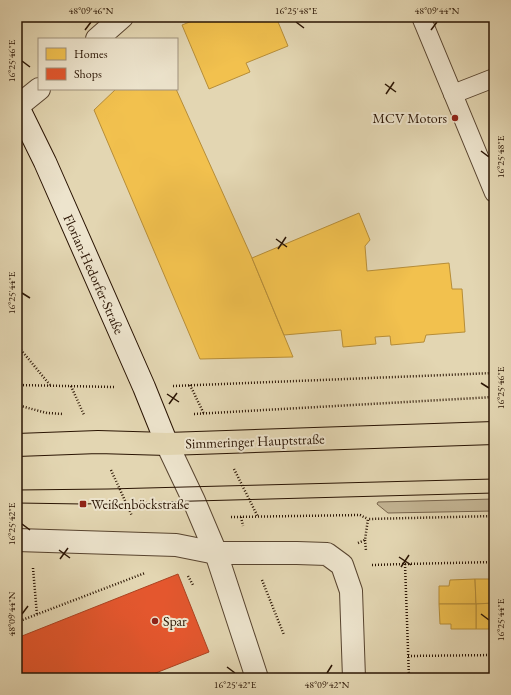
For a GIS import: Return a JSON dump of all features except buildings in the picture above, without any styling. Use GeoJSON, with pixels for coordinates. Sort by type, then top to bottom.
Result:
{"type":"FeatureCollection","features":[{"type":"Feature","properties":{"kind":"main road","name":"Simmeringer Hauptstraße"},"geometry":{"type":"LineString","coordinates":[[17,445],[98,442],[167,444],[494,433]]}},
{"type":"Feature","properties":{"kind":"street"},"geometry":{"type":"LineString","coordinates":[[98,38],[122,17]]}},
{"type":"Feature","properties":{"kind":"street"},"geometry":{"type":"LineString","coordinates":[[17,105],[38,90]]}},
{"type":"Feature","properties":{"kind":"street","name":"Florian-Hedorfer-Straße"},"geometry":{"type":"LineString","coordinates":[[17,105],[45,162],[144,387],[167,444]]}},
{"type":"Feature","properties":{"kind":"street"},"geometry":{"type":"LineString","coordinates":[[167,444],[216,553],[257,678]]}},
{"type":"Feature","properties":{"kind":"street"},"geometry":{"type":"LineString","coordinates":[[17,540],[176,545],[216,553],[327,554],[342,565],[352,591],[354,678]]}},
{"type":"Feature","properties":{"kind":"lane"},"geometry":{"type":"LineString","coordinates":[[421,17],[494,193]]}},
{"type":"Feature","properties":{"kind":"lane"},"geometry":{"type":"LineString","coordinates":[[453,94],[494,78]]}},
{"type":"Feature","properties":{"kind":"path"},"geometry":{"type":"LineString","coordinates":[[17,345],[50,386]]}},
{"type":"Feature","properties":{"kind":"path"},"geometry":{"type":"LineString","coordinates":[[17,385],[144,387],[494,373]]}},
{"type":"Feature","properties":{"kind":"path"},"geometry":{"type":"LineString","coordinates":[[156,416],[494,397]]}},
{"type":"Feature","properties":{"kind":"path"},"geometry":{"type":"LineString","coordinates":[[201,518],[360,515],[368,519],[494,516]]}},
{"type":"Feature","properties":{"kind":"path"},"geometry":{"type":"LineString","coordinates":[[327,554],[365,540],[368,519]]}},
{"type":"Feature","properties":{"kind":"path"},"geometry":{"type":"LineString","coordinates":[[383,565],[494,562]]}},
{"type":"Feature","properties":{"kind":"path"},"geometry":{"type":"LineString","coordinates":[[405,564],[409,678]]}},
{"type":"Feature","properties":{"kind":"path"},"geometry":{"type":"LineString","coordinates":[[32,566],[37,615]]}},
{"type":"Feature","properties":{"kind":"path"},"geometry":{"type":"LineString","coordinates":[[408,656],[494,655]]}},
{"type":"Feature","properties":{"kind":"shaded area"},"geometry":{"type":"Polygon","coordinates":[[[494,499],[494,511],[388,513],[377,504],[378,502],[494,499]]]}},
{"type":"Feature","properties":{"kind":"tram line"},"geometry":{"type":"LineString","coordinates":[[17,490],[494,479]]}},
{"type":"Feature","properties":{"kind":"tram line"},"geometry":{"type":"LineString","coordinates":[[17,503],[83,504],[494,493]]}},
{"type":"Feature","properties":{"kind":"place","name":"MCV Motors"},"geometry":{"type":"Point","coordinates":[455,118]}},
{"type":"Feature","properties":{"kind":"place","name":"Weißenböckstraße"},"geometry":{"type":"Point","coordinates":[83,504]}},
{"type":"Feature","properties":{"kind":"place","name":"Spar"},"geometry":{"type":"Point","coordinates":[155,621]}}]}
